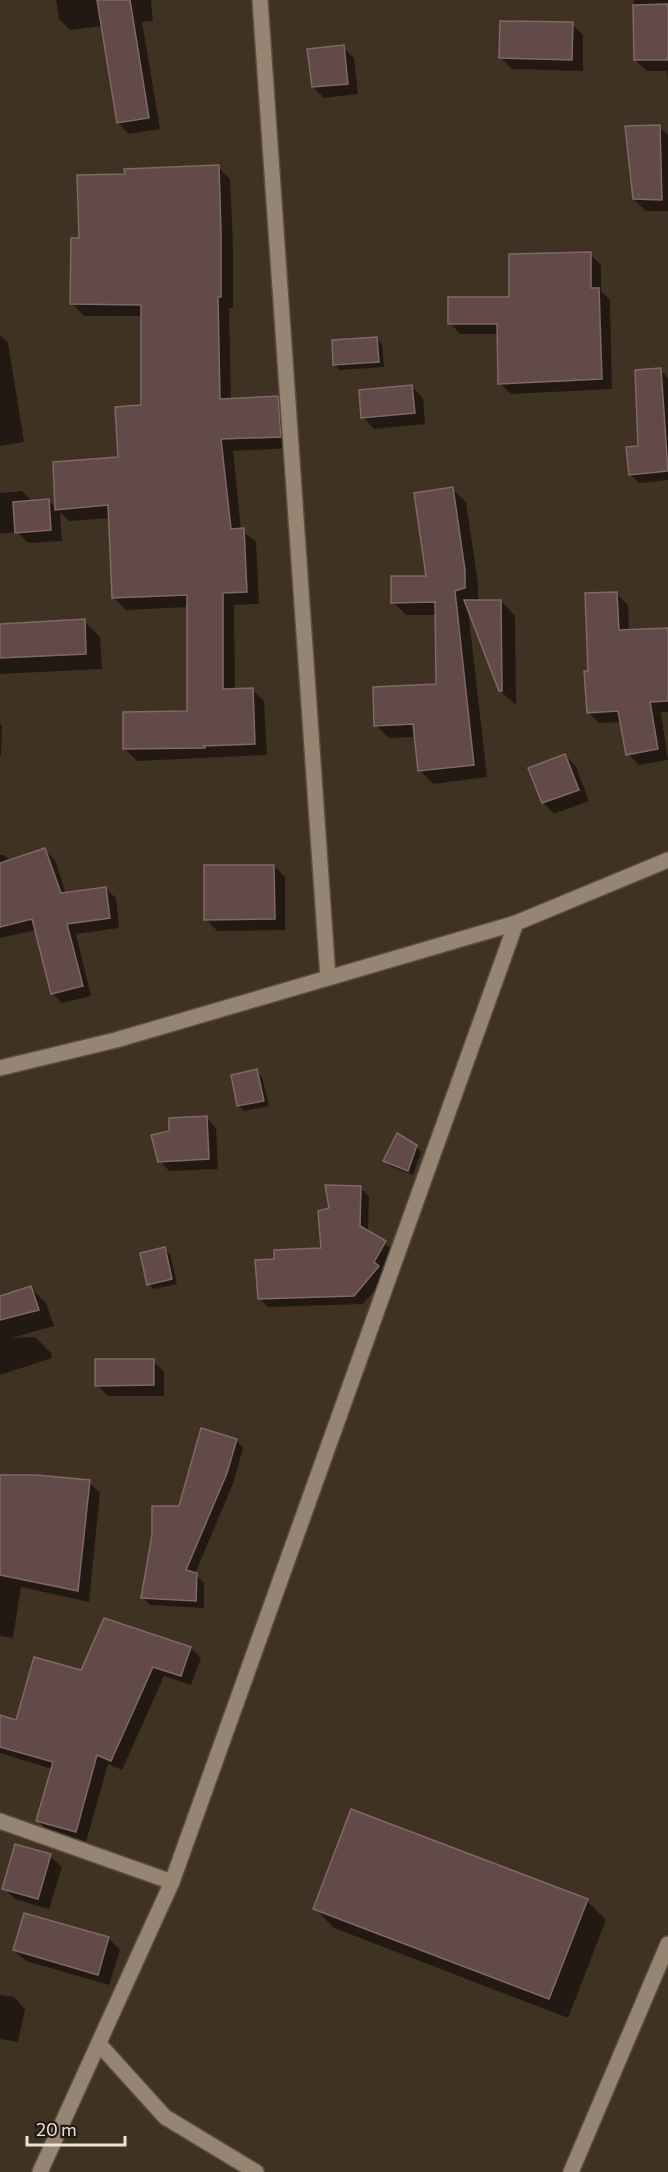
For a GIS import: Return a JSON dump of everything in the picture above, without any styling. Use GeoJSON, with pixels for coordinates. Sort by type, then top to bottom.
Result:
{"type":"FeatureCollection","features":[{"type":"Feature","properties":{"kind":"street"},"geometry":{"type":"LineString","coordinates":[[260,0],[328,978]]}},
{"type":"Feature","properties":{"kind":"street"},"geometry":{"type":"LineString","coordinates":[[0,1068],[116,1040],[516,923],[668,860]]}},
{"type":"Feature","properties":{"kind":"street"},"geometry":{"type":"LineString","coordinates":[[40,2172],[172,1882],[516,923]]}},
{"type":"Feature","properties":{"kind":"street"},"geometry":{"type":"LineString","coordinates":[[0,1821],[172,1882]]}},
{"type":"Feature","properties":{"kind":"street"},"geometry":{"type":"LineString","coordinates":[[571,2172],[668,1944]]}},
{"type":"Feature","properties":{"kind":"street"},"geometry":{"type":"LineString","coordinates":[[99,2044],[165,2117],[256,2172]]}},
{"type":"Feature","properties":{"kind":"building"},"geometry":{"type":"Polygon","coordinates":[[[97,0],[130,0],[149,118],[117,123],[97,0]]]}},
{"type":"Feature","properties":{"kind":"building"},"geometry":{"type":"Polygon","coordinates":[[[668,4],[668,60],[634,60],[633,5],[668,4]]]}},
{"type":"Feature","properties":{"kind":"building"},"geometry":{"type":"Polygon","coordinates":[[[500,21],[573,22],[572,60],[499,58],[500,21]]]}},
{"type":"Feature","properties":{"kind":"building"},"geometry":{"type":"Polygon","coordinates":[[[344,45],[348,84],[312,87],[307,49],[344,45]]]}},
{"type":"Feature","properties":{"kind":"building"},"geometry":{"type":"Polygon","coordinates":[[[660,125],[662,200],[633,199],[625,126],[660,125]]]}},
{"type":"Feature","properties":{"kind":"building"},"geometry":{"type":"Polygon","coordinates":[[[219,165],[220,399],[278,396],[281,437],[221,439],[231,529],[244,528],[247,592],[223,593],[223,689],[253,688],[255,744],[204,746],[205,748],[123,749],[123,712],[187,711],[187,595],[112,598],[108,505],[55,510],[53,462],[118,457],[115,407],[141,405],[141,305],[70,304],[71,238],[79,238],[77,175],[125,174],[124,169],[219,165]]]}},
{"type":"Feature","properties":{"kind":"building"},"geometry":{"type":"Polygon","coordinates":[[[591,252],[591,288],[599,288],[602,379],[498,384],[497,324],[448,324],[448,297],[509,297],[509,254],[591,252]]]}},
{"type":"Feature","properties":{"kind":"building"},"geometry":{"type":"Polygon","coordinates":[[[377,337],[379,362],[333,365],[332,340],[377,337]]]}},
{"type":"Feature","properties":{"kind":"building"},"geometry":{"type":"Polygon","coordinates":[[[661,368],[668,471],[629,475],[626,447],[638,446],[635,370],[661,368]]]}},
{"type":"Feature","properties":{"kind":"building"},"geometry":{"type":"Polygon","coordinates":[[[412,385],[415,413],[361,418],[359,390],[412,385]]]}},
{"type":"Feature","properties":{"kind":"building"},"geometry":{"type":"Polygon","coordinates":[[[453,487],[465,570],[465,588],[455,591],[474,765],[418,771],[413,724],[374,726],[373,687],[436,684],[435,602],[391,603],[391,576],[426,576],[414,493],[453,487]]]}},
{"type":"Feature","properties":{"kind":"building"},"geometry":{"type":"Polygon","coordinates":[[[49,499],[51,530],[15,533],[13,502],[49,499]]]}},
{"type":"Feature","properties":{"kind":"building"},"geometry":{"type":"Polygon","coordinates":[[[617,592],[619,630],[668,628],[668,701],[650,702],[658,749],[626,755],[618,711],[587,713],[584,671],[588,671],[585,593],[617,592]]]}},
{"type":"Feature","properties":{"kind":"building"},"geometry":{"type":"Polygon","coordinates":[[[464,600],[501,600],[502,691],[499,691],[464,600]]]}},
{"type":"Feature","properties":{"kind":"building"},"geometry":{"type":"Polygon","coordinates":[[[85,619],[86,654],[0,658],[0,624],[85,619]]]}},
{"type":"Feature","properties":{"kind":"building"},"geometry":{"type":"Polygon","coordinates":[[[565,754],[579,790],[542,803],[528,768],[565,754]]]}},
{"type":"Feature","properties":{"kind":"building"},"geometry":{"type":"Polygon","coordinates":[[[45,848],[61,893],[106,887],[110,918],[67,924],[83,986],[51,994],[32,919],[0,927],[0,863],[45,848]]]}},
{"type":"Feature","properties":{"kind":"building"},"geometry":{"type":"Polygon","coordinates":[[[204,865],[274,865],[275,919],[204,920],[204,865]]]}},
{"type":"Feature","properties":{"kind":"building"},"geometry":{"type":"Polygon","coordinates":[[[257,1069],[264,1101],[237,1106],[231,1075],[257,1069]]]}},
{"type":"Feature","properties":{"kind":"building"},"geometry":{"type":"Polygon","coordinates":[[[207,1116],[209,1159],[158,1162],[151,1135],[169,1131],[169,1118],[207,1116]]]}},
{"type":"Feature","properties":{"kind":"building"},"geometry":{"type":"Polygon","coordinates":[[[397,1133],[417,1145],[408,1171],[383,1161],[397,1133]]]}},
{"type":"Feature","properties":{"kind":"building"},"geometry":{"type":"Polygon","coordinates":[[[325,1185],[361,1186],[360,1226],[386,1241],[374,1262],[379,1266],[354,1296],[258,1299],[255,1260],[274,1259],[274,1250],[321,1248],[318,1211],[329,1208],[325,1185]]]}},
{"type":"Feature","properties":{"kind":"building"},"geometry":{"type":"Polygon","coordinates":[[[165,1247],[172,1279],[147,1285],[140,1253],[165,1247]]]}},
{"type":"Feature","properties":{"kind":"building"},"geometry":{"type":"Polygon","coordinates":[[[31,1286],[39,1310],[0,1320],[0,1296],[31,1286]]]}},
{"type":"Feature","properties":{"kind":"building"},"geometry":{"type":"Polygon","coordinates":[[[95,1359],[154,1359],[154,1385],[95,1386],[95,1359]]]}},
{"type":"Feature","properties":{"kind":"building"},"geometry":{"type":"Polygon","coordinates":[[[201,1428],[237,1439],[227,1473],[186,1570],[197,1573],[196,1601],[141,1598],[152,1535],[152,1506],[179,1506],[201,1428]]]}},
{"type":"Feature","properties":{"kind":"building"},"geometry":{"type":"Polygon","coordinates":[[[0,1475],[36,1475],[90,1480],[78,1591],[0,1575],[0,1475]]]}},
{"type":"Feature","properties":{"kind":"building"},"geometry":{"type":"Polygon","coordinates":[[[104,1618],[191,1647],[181,1676],[153,1667],[111,1761],[97,1755],[76,1832],[36,1821],[53,1762],[0,1747],[0,1715],[16,1720],[34,1657],[81,1670],[104,1618]]]}},
{"type":"Feature","properties":{"kind":"building"},"geometry":{"type":"Polygon","coordinates":[[[351,1809],[588,1899],[549,1999],[313,1909],[351,1809]]]}},
{"type":"Feature","properties":{"kind":"building"},"geometry":{"type":"Polygon","coordinates":[[[15,1844],[51,1854],[38,1899],[2,1889],[15,1844]]]}},
{"type":"Feature","properties":{"kind":"building"},"geometry":{"type":"Polygon","coordinates":[[[24,1913],[109,1937],[98,1975],[13,1950],[24,1913]]]}}]}
